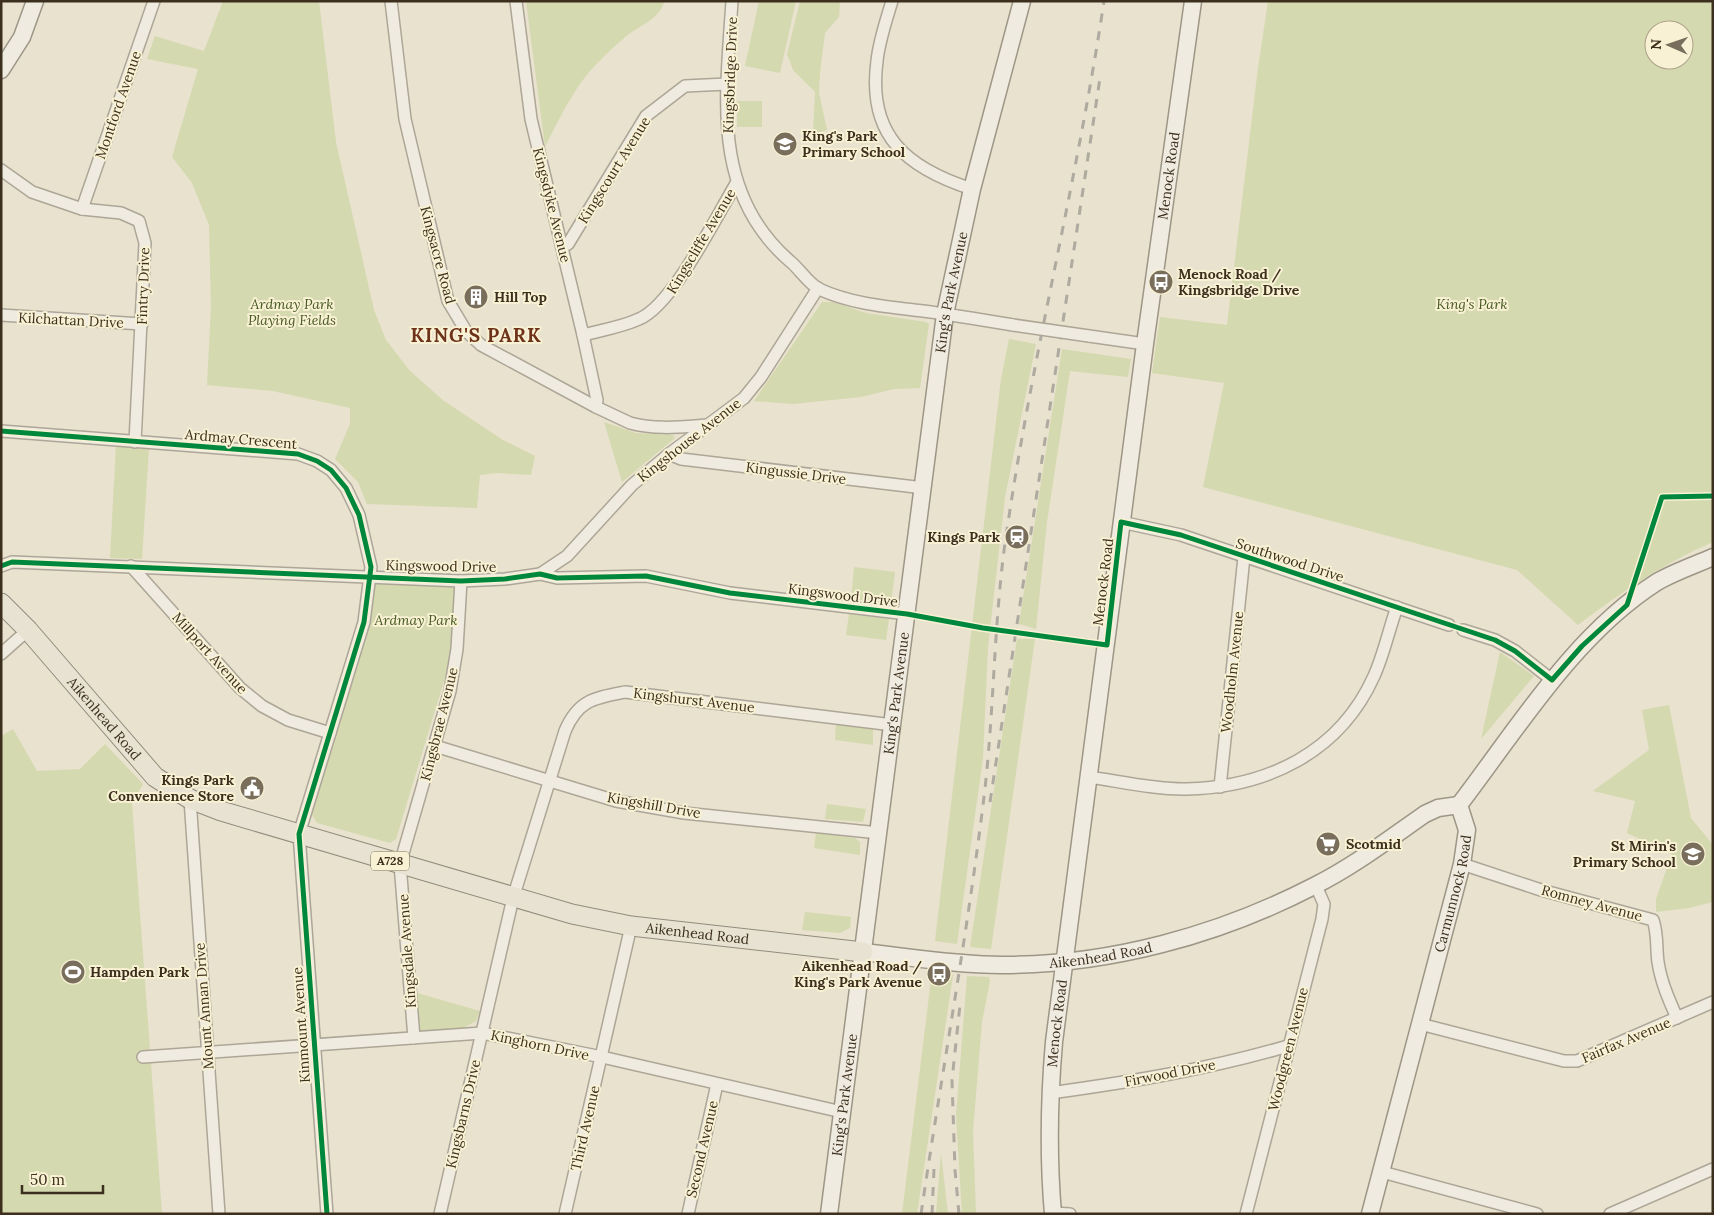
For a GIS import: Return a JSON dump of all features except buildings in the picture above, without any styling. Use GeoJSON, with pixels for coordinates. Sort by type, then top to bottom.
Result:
{"type":"FeatureCollection","features":[{"type":"Feature","properties":{"kind":"main road"},"geometry":{"type":"LineString","coordinates":[[1,70],[22,37],[36,1]]}},
{"type":"Feature","properties":{"kind":"main road","name":"King's Park Avenue"},"geometry":{"type":"LineString","coordinates":[[829,1214],[945,314],[972,189],[1022,1]]}},
{"type":"Feature","properties":{"kind":"main road","name":"Menock Road"},"geometry":{"type":"LineString","coordinates":[[1053,1213],[1049,1160],[1050,1093],[1065,960],[1145,344],[1193,1]]}},
{"type":"Feature","properties":{"kind":"main road"},"geometry":{"type":"LineString","coordinates":[[1459,805],[1552,680],[1582,646],[1627,605],[1658,582],[1713,557]]}},
{"type":"Feature","properties":{"kind":"main road","name":"Aikenhead Road"},"geometry":{"type":"LineString","coordinates":[[1,603],[28,630],[155,778],[190,799],[220,811],[513,898],[572,914],[631,926],[982,964],[1030,963],[1110,955],[1178,940],[1265,910],[1316,886],[1349,867],[1425,814],[1438,808],[1459,805]]}},
{"type":"Feature","properties":{"kind":"main road","name":"Carmunnock Road"},"geometry":{"type":"LineString","coordinates":[[1370,1214],[1462,864],[1467,830],[1459,805]]}},
{"type":"Feature","properties":{"kind":"street","name":"Montford Avenue"},"geometry":{"type":"LineString","coordinates":[[82,209],[154,1]]}},
{"type":"Feature","properties":{"kind":"street","name":"Kingsacre Road"},"geometry":{"type":"LineString","coordinates":[[391,1],[405,119],[448,301],[466,331],[482,345],[596,407],[630,423],[649,428],[707,425]]}},
{"type":"Feature","properties":{"kind":"street","name":"Kingsdyke Avenue"},"geometry":{"type":"LineString","coordinates":[[516,1],[530,119],[584,335],[597,400],[596,407]]}},
{"type":"Feature","properties":{"kind":"street","name":"Kingsbridge Drive"},"geometry":{"type":"LineString","coordinates":[[732,1],[727,84],[728,138],[737,182],[746,207],[766,238],[818,288],[859,302],[1145,344]]}},
{"type":"Feature","properties":{"kind":"street"},"geometry":{"type":"LineString","coordinates":[[892,1],[880,44],[875,77],[876,96],[885,126],[900,151],[910,162],[940,179],[972,189]]}},
{"type":"Feature","properties":{"kind":"street","name":"Kingscourt Avenue"},"geometry":{"type":"LineString","coordinates":[[562,246],[568,244],[646,116],[685,86],[727,84]]}},
{"type":"Feature","properties":{"kind":"street","name":"Fintry Drive"},"geometry":{"type":"LineString","coordinates":[[1,170],[32,192],[82,209],[121,213],[139,221],[145,243],[135,442]]}},
{"type":"Feature","properties":{"kind":"street","name":"Kingscliffe Avenue"},"geometry":{"type":"LineString","coordinates":[[584,335],[640,319],[659,306],[673,290],[737,182]]}},
{"type":"Feature","properties":{"kind":"street","name":"Kingshouse Avenue"},"geometry":{"type":"LineString","coordinates":[[540,574],[567,556],[632,485],[669,454],[744,398],[760,377],[818,288]]}},
{"type":"Feature","properties":{"kind":"street","name":"Kilchattan Drive"},"geometry":{"type":"LineString","coordinates":[[1,316],[142,324]]}},
{"type":"Feature","properties":{"kind":"street","name":"Ardmay Crescent"},"geometry":{"type":"LineString","coordinates":[[1,431],[298,454],[317,461],[331,470],[346,488],[359,515],[366,541],[371,575],[364,622],[299,834]]}},
{"type":"Feature","properties":{"kind":"street","name":"Kingussie Drive"},"geometry":{"type":"LineString","coordinates":[[669,454],[681,459],[924,488]]}},
{"type":"Feature","properties":{"kind":"street","name":"Southwood Drive"},"geometry":{"type":"LineString","coordinates":[[1122,522],[1181,536],[1450,625]]}},
{"type":"Feature","properties":{"kind":"street","name":"Woodholm Avenue"},"geometry":{"type":"LineString","coordinates":[[1220,787],[1244,557]]}},
{"type":"Feature","properties":{"kind":"street","name":"Kingswood Drive"},"geometry":{"type":"LineString","coordinates":[[1,566],[12,562],[371,575],[461,581],[505,579],[540,574],[557,578],[646,576],[730,593],[907,614]]}},
{"type":"Feature","properties":{"kind":"street","name":"Millport Avenue"},"geometry":{"type":"LineString","coordinates":[[131,566],[240,688],[262,706],[288,720],[330,733]]}},
{"type":"Feature","properties":{"kind":"street","name":"Kingsbrae Avenue"},"geometry":{"type":"LineString","coordinates":[[400,864],[435,746],[454,670],[461,581]]}},
{"type":"Feature","properties":{"kind":"street"},"geometry":{"type":"LineString","coordinates":[[1088,777],[1185,789],[1220,787],[1240,784],[1296,762],[1323,744],[1343,724],[1361,701],[1375,675],[1396,607]]}},
{"type":"Feature","properties":{"kind":"street"},"geometry":{"type":"LineString","coordinates":[[1,654],[28,630]]}},
{"type":"Feature","properties":{"kind":"street"},"geometry":{"type":"LineString","coordinates":[[1463,630],[1495,640],[1515,651],[1552,680]]}},
{"type":"Feature","properties":{"kind":"street","name":"Kingshurst Avenue"},"geometry":{"type":"LineString","coordinates":[[513,898],[565,731],[575,712],[595,698],[625,692],[893,725]]}},
{"type":"Feature","properties":{"kind":"street","name":"Kingshill Drive"},"geometry":{"type":"LineString","coordinates":[[435,746],[616,801],[684,813],[878,833]]}},
{"type":"Feature","properties":{"kind":"street","name":"Mount Annan Drive"},"geometry":{"type":"LineString","coordinates":[[190,799],[219,1214]]}},
{"type":"Feature","properties":{"kind":"street","name":"Kinmount Avenue"},"geometry":{"type":"LineString","coordinates":[[299,834],[326,1214]]}},
{"type":"Feature","properties":{"kind":"street","name":"Kingsdale Avenue"},"geometry":{"type":"LineString","coordinates":[[400,864],[414,1038]]}},
{"type":"Feature","properties":{"kind":"street","name":"Romney Avenue"},"geometry":{"type":"LineString","coordinates":[[1462,864],[1541,890],[1653,920],[1656,928],[1658,963],[1664,988],[1677,1018]]}},
{"type":"Feature","properties":{"kind":"street","name":"Woodgreen Avenue"},"geometry":{"type":"LineString","coordinates":[[1246,1214],[1322,919],[1324,904],[1316,886]]}},
{"type":"Feature","properties":{"kind":"street","name":"Kingsbarns Drive"},"geometry":{"type":"LineString","coordinates":[[440,1214],[513,898]]}},
{"type":"Feature","properties":{"kind":"street","name":"Third Avenue"},"geometry":{"type":"LineString","coordinates":[[565,1214],[631,926]]}},
{"type":"Feature","properties":{"kind":"street","name":"Fairfax Avenue"},"geometry":{"type":"LineString","coordinates":[[1420,1024],[1564,1061],[1577,1062],[1713,1002]]}},
{"type":"Feature","properties":{"kind":"street","name":"Kinghorn Drive"},"geometry":{"type":"LineString","coordinates":[[143,1057],[314,1046],[482,1032],[602,1057],[842,1112]]}},
{"type":"Feature","properties":{"kind":"street","name":"Firwood Drive"},"geometry":{"type":"LineString","coordinates":[[1050,1093],[1188,1071],[1288,1046]]}},
{"type":"Feature","properties":{"kind":"street","name":"Second Avenue"},"geometry":{"type":"LineString","coordinates":[[688,1214],[717,1084]]}},
{"type":"Feature","properties":{"kind":"street"},"geometry":{"type":"LineString","coordinates":[[1610,1214],[1713,1169]]}},
{"type":"Feature","properties":{"kind":"street"},"geometry":{"type":"LineString","coordinates":[[1382,1172],[1537,1214]]}},
{"type":"Feature","properties":{"kind":"street"},"geometry":{"type":"LineString","coordinates":[[1053,1213],[1070,1214]]}},
{"type":"Feature","properties":{"kind":"green space","name":"Ardmay Park Playing Fields"},"geometry":{"type":"Polygon","coordinates":[[[223,1],[319,1],[336,142],[374,310],[386,340],[410,371],[444,401],[503,440],[535,456],[531,475],[497,473],[480,475],[477,508],[367,504],[358,482],[335,459],[350,424],[350,408],[273,391],[207,385],[211,307],[209,225],[192,183],[172,157],[198,69],[147,59],[155,36],[204,51],[223,1]]]}},
{"type":"Feature","properties":{"kind":"green space"},"geometry":{"type":"Polygon","coordinates":[[[526,1],[664,1],[658,14],[628,34],[584,78],[566,106],[545,147],[526,1]]]}},
{"type":"Feature","properties":{"kind":"green space"},"geometry":{"type":"Polygon","coordinates":[[[759,1],[796,1],[780,73],[745,66],[759,1]]]}},
{"type":"Feature","properties":{"kind":"green space"},"geometry":{"type":"Polygon","coordinates":[[[800,1],[840,1],[839,17],[825,33],[820,73],[819,93],[827,130],[813,134],[815,92],[793,70],[787,54],[800,1]]]}},
{"type":"Feature","properties":{"kind":"green space","name":"King's Park"},"geometry":{"type":"Polygon","coordinates":[[[1268,1],[1713,1],[1713,542],[1677,559],[1643,579],[1578,625],[1517,570],[1203,487],[1224,383],[1152,373],[1160,317],[1227,325],[1258,68],[1268,1]]]}},
{"type":"Feature","properties":{"kind":"green space"},"geometry":{"type":"Polygon","coordinates":[[[737,101],[762,101],[762,127],[737,127],[737,101]]]}},
{"type":"Feature","properties":{"kind":"green space"},"geometry":{"type":"Polygon","coordinates":[[[822,302],[833,302],[866,313],[929,324],[920,388],[894,389],[861,397],[793,404],[754,401],[822,302]]]}},
{"type":"Feature","properties":{"kind":"green space"},"geometry":{"type":"Polygon","coordinates":[[[1009,339],[1036,344],[1005,497],[988,647],[983,758],[957,944],[935,941],[1001,379],[1009,339]]]}},
{"type":"Feature","properties":{"kind":"green space"},"geometry":{"type":"Polygon","coordinates":[[[1062,349],[1131,359],[1128,377],[1070,371],[1047,522],[1036,629],[1019,624],[1062,349]]]}},
{"type":"Feature","properties":{"kind":"green space"},"geometry":{"type":"Polygon","coordinates":[[[604,422],[636,433],[673,435],[675,438],[622,482],[604,422]]]}},
{"type":"Feature","properties":{"kind":"green space"},"geometry":{"type":"Polygon","coordinates":[[[116,445],[149,447],[142,559],[110,558],[116,445]]]}},
{"type":"Feature","properties":{"kind":"green space"},"geometry":{"type":"Polygon","coordinates":[[[854,567],[895,572],[891,603],[851,599],[854,567]]]}},
{"type":"Feature","properties":{"kind":"green space","name":"Ardmay Park"},"geometry":{"type":"Polygon","coordinates":[[[373,577],[459,583],[451,671],[447,671],[396,839],[390,843],[317,823],[312,815],[360,647],[373,577]]]}},
{"type":"Feature","properties":{"kind":"green space"},"geometry":{"type":"Polygon","coordinates":[[[849,614],[889,619],[886,640],[846,635],[849,614]]]}},
{"type":"Feature","properties":{"kind":"green space"},"geometry":{"type":"Polygon","coordinates":[[[1017,639],[1035,639],[991,949],[970,947],[1017,639]]]}},
{"type":"Feature","properties":{"kind":"green space"},"geometry":{"type":"Polygon","coordinates":[[[1500,652],[1534,676],[1481,739],[1500,652]]]}},
{"type":"Feature","properties":{"kind":"green space"},"geometry":{"type":"Polygon","coordinates":[[[1669,705],[1691,818],[1713,845],[1713,902],[1689,908],[1656,912],[1656,899],[1672,854],[1627,833],[1635,801],[1593,791],[1649,750],[1642,710],[1669,705]]]}},
{"type":"Feature","properties":{"kind":"green space"},"geometry":{"type":"Polygon","coordinates":[[[836,724],[873,728],[873,745],[835,740],[836,724]]]}},
{"type":"Feature","properties":{"kind":"green space","name":"Hampden Park"},"geometry":{"type":"Polygon","coordinates":[[[13,729],[37,771],[80,769],[105,744],[143,784],[132,804],[162,1214],[1,1214],[1,736],[13,729]]]}},
{"type":"Feature","properties":{"kind":"green space"},"geometry":{"type":"Polygon","coordinates":[[[827,804],[866,809],[863,822],[825,819],[827,804]]]}},
{"type":"Feature","properties":{"kind":"green space"},"geometry":{"type":"Polygon","coordinates":[[[816,833],[855,838],[860,842],[860,855],[814,848],[816,833]]]}},
{"type":"Feature","properties":{"kind":"green space"},"geometry":{"type":"Polygon","coordinates":[[[805,912],[851,917],[850,928],[840,933],[802,930],[805,912]]]}},
{"type":"Feature","properties":{"kind":"green space"},"geometry":{"type":"Polygon","coordinates":[[[932,972],[953,975],[917,1214],[902,1214],[932,972]]]}},
{"type":"Feature","properties":{"kind":"green space"},"geometry":{"type":"Polygon","coordinates":[[[967,976],[989,977],[990,981],[982,1022],[973,1131],[976,1214],[962,1214],[956,1116],[967,976]]]}},
{"type":"Feature","properties":{"kind":"green space"},"geometry":{"type":"Polygon","coordinates":[[[417,993],[480,1011],[476,1021],[463,1028],[420,1032],[417,993]]]}},
{"type":"Feature","properties":{"kind":"green space"},"geometry":{"type":"Polygon","coordinates":[[[941,1153],[948,1214],[936,1214],[941,1153]]]}},
{"type":"Feature","properties":{"kind":"railway"},"geometry":{"type":"LineString","coordinates":[[921,1214],[969,908],[983,805],[990,734],[999,593],[1008,523],[1030,392],[1082,132],[1104,1]]}},
{"type":"Feature","properties":{"kind":"railway"},"geometry":{"type":"LineString","coordinates":[[990,802],[1100,78]]}},
{"type":"Feature","properties":{"kind":"railway"},"geometry":{"type":"LineString","coordinates":[[959,1214],[955,1170],[952,1080],[960,1005]]}},
{"type":"Feature","properties":{"kind":"railway"},"geometry":{"type":"LineString","coordinates":[[932,1214],[934,1169]]}},
{"type":"Feature","properties":{"kind":"cycle path"},"geometry":{"type":"LineString","coordinates":[[1,431],[298,454],[317,461],[331,470],[346,488],[359,515],[371,567],[364,622],[299,834],[327,1214]]}},
{"type":"Feature","properties":{"kind":"cycle path"},"geometry":{"type":"LineString","coordinates":[[1,566],[12,562],[461,581],[505,579],[540,574],[557,578],[646,576],[730,593],[907,614],[983,628],[1107,645],[1121,522],[1181,535],[1495,640],[1515,651],[1552,680],[1582,646],[1627,605],[1662,497],[1713,496]]}},
{"type":"Feature","properties":{"kind":"place","name":"King's Park Primary School"},"geometry":{"type":"Point","coordinates":[785,144]}},
{"type":"Feature","properties":{"kind":"place","name":"Menock Road / Kingsbridge Drive"},"geometry":{"type":"Point","coordinates":[1161,282]}},
{"type":"Feature","properties":{"kind":"place","name":"Hill Top"},"geometry":{"type":"Point","coordinates":[476,297]}},
{"type":"Feature","properties":{"kind":"place","name":"Kings Park"},"geometry":{"type":"Point","coordinates":[1017,537]}},
{"type":"Feature","properties":{"kind":"place","name":"Kings Park Convenience Store"},"geometry":{"type":"Point","coordinates":[252,788]}},
{"type":"Feature","properties":{"kind":"place","name":"Scotmid"},"geometry":{"type":"Point","coordinates":[1328,844]}},
{"type":"Feature","properties":{"kind":"place","name":"St Mirin's Primary School"},"geometry":{"type":"Point","coordinates":[1693,854]}},
{"type":"Feature","properties":{"kind":"place","name":"Hampden Park"},"geometry":{"type":"Point","coordinates":[73,972]}},
{"type":"Feature","properties":{"kind":"place","name":"Aikenhead Road / King's Park Avenue"},"geometry":{"type":"Point","coordinates":[939,974]}},
{"type":"Feature","properties":{"kind":"district","name":"KING'S PARK"},"geometry":{"type":"Point","coordinates":[476,335]}}]}
